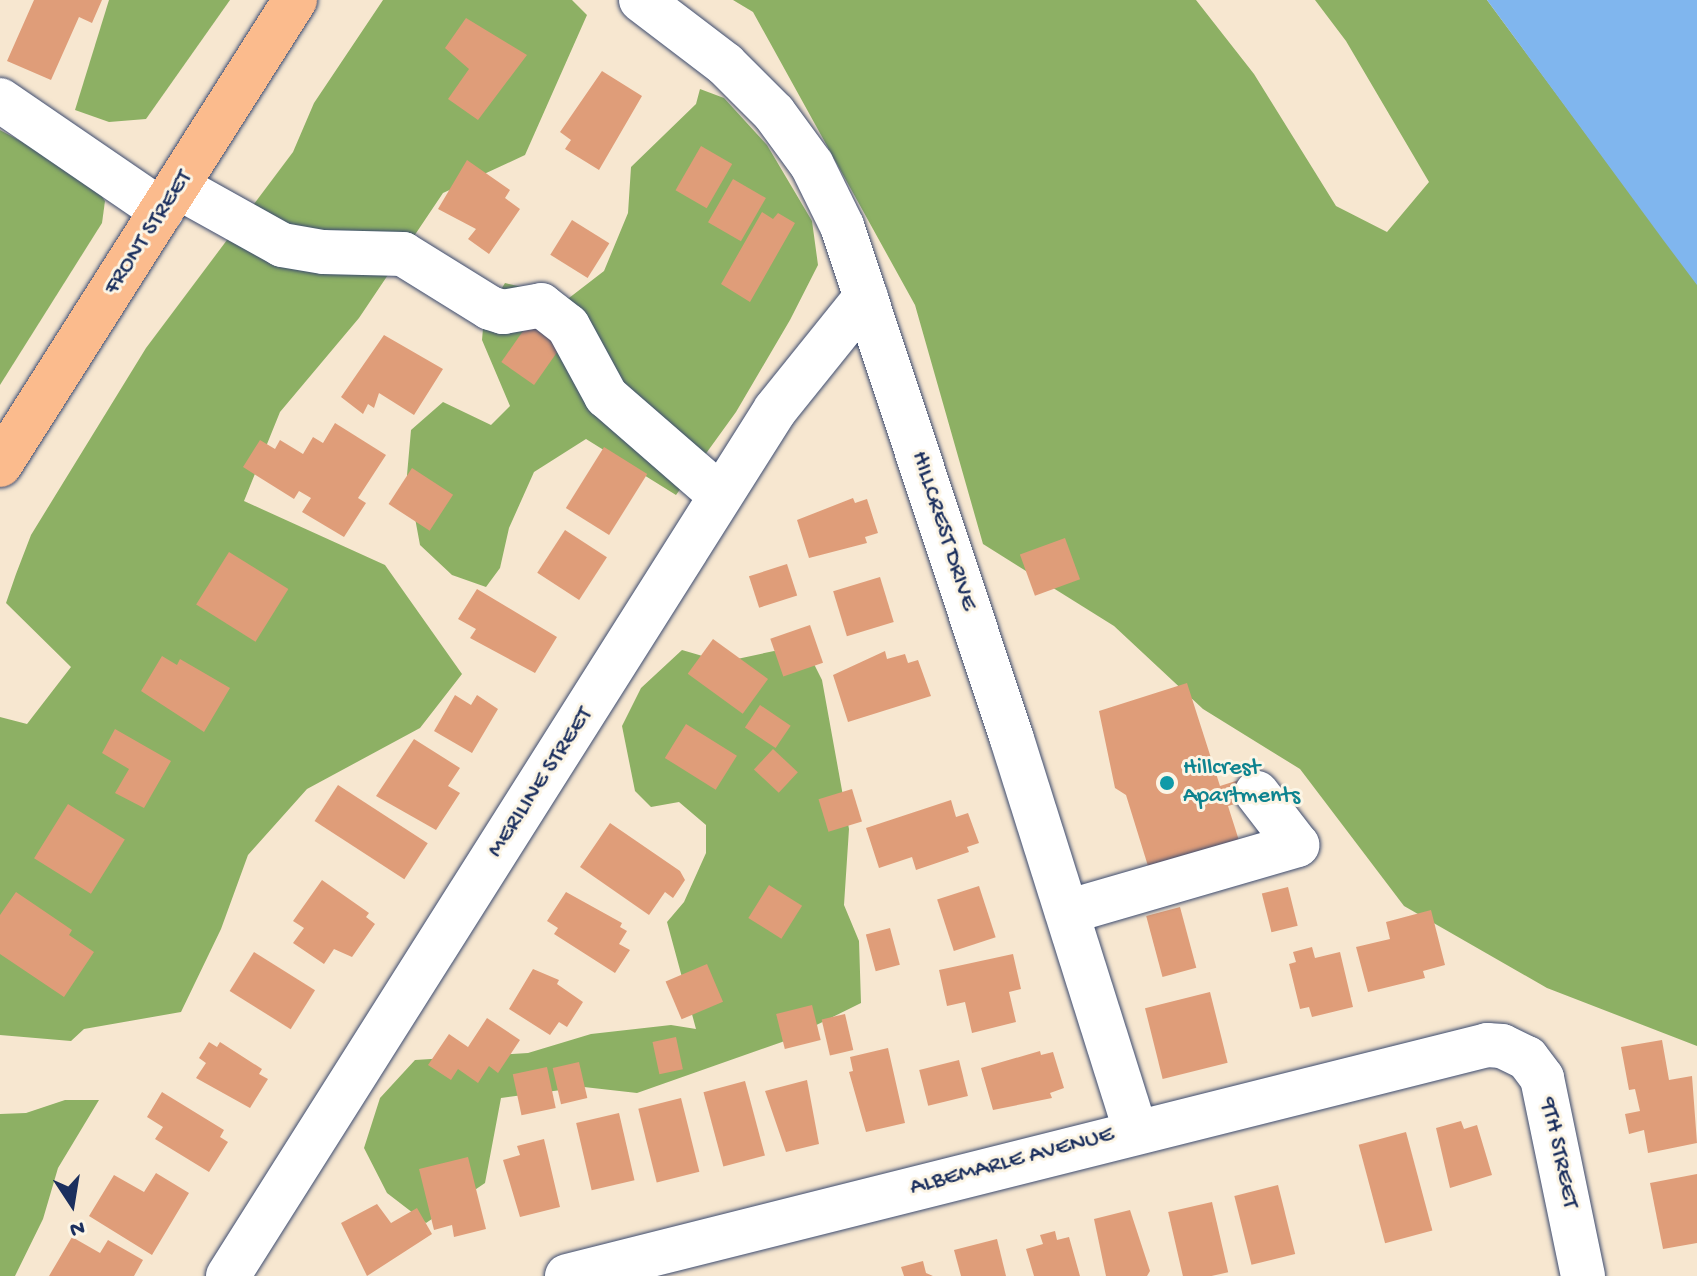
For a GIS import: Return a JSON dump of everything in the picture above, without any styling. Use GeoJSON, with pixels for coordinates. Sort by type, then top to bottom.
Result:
{"type":"FeatureCollection","features":[{"type":"Feature","properties":{"kind":"main road","name":"FRONT STREET"},"geometry":{"type":"LineString","coordinates":[[0,465],[295,0]]}},
{"type":"Feature","properties":{"kind":"street","name":"HILLCREST DRIVE"},"geometry":{"type":"LineString","coordinates":[[641,0],[725,64],[774,113],[812,165],[842,226],[1135,1129]]}},
{"type":"Feature","properties":{"kind":"street"},"geometry":{"type":"LineString","coordinates":[[0,100],[170,199],[282,245],[323,252],[403,254],[490,308],[503,312],[541,305],[568,326],[606,396],[720,495]]}},
{"type":"Feature","properties":{"kind":"street","name":"MERILINE STREET"},"geometry":{"type":"LineString","coordinates":[[228,1276],[775,410],[866,297]]}},
{"type":"Feature","properties":{"kind":"street"},"geometry":{"type":"LineString","coordinates":[[1067,912],[1297,845],[1257,793]]}},
{"type":"Feature","properties":{"kind":"street","name":"9TH STREET"},"geometry":{"type":"LineString","coordinates":[[1458,1049],[1502,1046],[1527,1058],[1542,1078],[1583,1276]]}},
{"type":"Feature","properties":{"kind":"street","name":"ALBEMARLE AVENUE"},"geometry":{"type":"LineString","coordinates":[[567,1276],[1458,1049]]}},
{"type":"Feature","properties":{"kind":"green space"},"geometry":{"type":"Polygon","coordinates":[[[109,0],[230,0],[146,119],[109,122],[75,110],[109,0]]]}},
{"type":"Feature","properties":{"kind":"green space"},"geometry":{"type":"Polygon","coordinates":[[[383,0],[572,0],[587,15],[525,155],[443,193],[359,318],[280,412],[244,501],[385,565],[462,674],[420,728],[307,789],[248,855],[221,929],[181,1012],[84,1029],[71,1041],[0,1035],[0,717],[27,724],[71,667],[6,603],[16,574],[31,535],[146,348],[293,152],[314,103],[383,0]]]}},
{"type":"Feature","properties":{"kind":"green space"},"geometry":{"type":"Polygon","coordinates":[[[733,0],[1196,0],[1254,74],[1336,206],[1387,232],[1429,182],[1346,41],[1315,0],[1487,0],[1697,284],[1697,1046],[1547,988],[1404,906],[1300,769],[1203,709],[1114,626],[983,544],[915,305],[753,12],[733,0]]]}},
{"type":"Feature","properties":{"kind":"green space"},"geometry":{"type":"Polygon","coordinates":[[[700,89],[724,98],[767,145],[812,221],[818,265],[790,320],[736,412],[676,495],[586,439],[534,472],[509,528],[500,568],[486,587],[452,575],[420,545],[407,475],[411,430],[443,402],[491,425],[510,406],[482,340],[484,317],[505,283],[569,298],[604,271],[628,213],[631,167],[696,104],[700,89]]]}},
{"type":"Feature","properties":{"kind":"green space"},"geometry":{"type":"Polygon","coordinates":[[[0,130],[89,178],[105,201],[102,223],[0,385],[0,130]]]}},
{"type":"Feature","properties":{"kind":"green space"},"geometry":{"type":"Polygon","coordinates":[[[682,650],[723,662],[774,651],[810,656],[822,680],[849,829],[844,905],[859,941],[861,1003],[782,1042],[637,1093],[584,1087],[501,1098],[485,1183],[426,1223],[387,1193],[364,1148],[380,1098],[415,1060],[528,1053],[591,1034],[671,1025],[696,1029],[667,922],[684,902],[706,853],[706,825],[679,802],[651,807],[635,791],[622,726],[641,688],[682,650]]]}},
{"type":"Feature","properties":{"kind":"green space"},"geometry":{"type":"Polygon","coordinates":[[[65,1100],[99,1100],[58,1168],[43,1219],[15,1276],[0,1276],[0,1114],[26,1113],[65,1100]]]}},
{"type":"Feature","properties":{"kind":"water"},"geometry":{"type":"Polygon","coordinates":[[[1487,0],[1697,0],[1697,285],[1664,241],[1487,0]]]}},
{"type":"Feature","properties":{"kind":"building"},"geometry":{"type":"Polygon","coordinates":[[[34,0],[102,0],[92,23],[79,17],[51,80],[7,61],[34,0]]]}},
{"type":"Feature","properties":{"kind":"building"},"geometry":{"type":"Polygon","coordinates":[[[466,18],[527,55],[478,120],[448,99],[469,69],[445,48],[466,18]]]}},
{"type":"Feature","properties":{"kind":"building"},"geometry":{"type":"Polygon","coordinates":[[[602,71],[642,96],[599,170],[565,149],[571,140],[560,132],[602,71]]]}},
{"type":"Feature","properties":{"kind":"building"},"geometry":{"type":"Polygon","coordinates":[[[701,146],[732,164],[707,208],[676,190],[701,146]]]}},
{"type":"Feature","properties":{"kind":"building"},"geometry":{"type":"Polygon","coordinates":[[[467,160],[510,190],[505,198],[520,209],[489,254],[468,239],[476,229],[438,209],[467,160]]]}},
{"type":"Feature","properties":{"kind":"building"},"geometry":{"type":"Polygon","coordinates":[[[733,179],[766,198],[741,241],[708,222],[733,179]]]}},
{"type":"Feature","properties":{"kind":"building"},"geometry":{"type":"Polygon","coordinates":[[[762,212],[773,219],[778,213],[795,223],[750,302],[721,284],[762,212]]]}},
{"type":"Feature","properties":{"kind":"building"},"geometry":{"type":"Polygon","coordinates":[[[572,220],[609,243],[588,278],[550,255],[572,220]]]}},
{"type":"Feature","properties":{"kind":"building"},"geometry":{"type":"Polygon","coordinates":[[[530,321],[563,344],[534,385],[501,362],[530,321]]]}},
{"type":"Feature","properties":{"kind":"building"},"geometry":{"type":"Polygon","coordinates":[[[384,335],[443,369],[414,415],[379,393],[374,408],[368,404],[363,414],[341,397],[384,335]]]}},
{"type":"Feature","properties":{"kind":"building"},"geometry":{"type":"Polygon","coordinates":[[[335,423],[386,455],[358,498],[366,503],[344,537],[302,512],[311,498],[299,491],[294,499],[243,467],[260,440],[275,449],[280,440],[303,454],[313,437],[323,443],[335,423]]]}},
{"type":"Feature","properties":{"kind":"building"},"geometry":{"type":"Polygon","coordinates":[[[604,447],[647,474],[609,535],[566,508],[604,447]]]}},
{"type":"Feature","properties":{"kind":"building"},"geometry":{"type":"Polygon","coordinates":[[[412,468],[453,495],[430,531],[389,504],[412,468]]]}},
{"type":"Feature","properties":{"kind":"building"},"geometry":{"type":"Polygon","coordinates":[[[853,498],[855,503],[867,499],[878,533],[865,537],[867,543],[809,558],[797,520],[853,498]]]}},
{"type":"Feature","properties":{"kind":"building"},"geometry":{"type":"Polygon","coordinates":[[[565,530],[607,557],[579,600],[537,573],[565,530]]]}},
{"type":"Feature","properties":{"kind":"building"},"geometry":{"type":"Polygon","coordinates":[[[1065,538],[1080,579],[1035,596],[1020,554],[1065,538]]]}},
{"type":"Feature","properties":{"kind":"building"},"geometry":{"type":"Polygon","coordinates":[[[229,552],[288,589],[256,642],[196,605],[229,552]]]}},
{"type":"Feature","properties":{"kind":"building"},"geometry":{"type":"Polygon","coordinates":[[[787,564],[797,595],[759,608],[749,576],[787,564]]]}},
{"type":"Feature","properties":{"kind":"building"},"geometry":{"type":"Polygon","coordinates":[[[880,577],[894,622],[847,636],[833,591],[880,577]]]}},
{"type":"Feature","properties":{"kind":"building"},"geometry":{"type":"Polygon","coordinates":[[[477,589],[557,637],[535,673],[470,638],[476,629],[458,619],[477,589]]]}},
{"type":"Feature","properties":{"kind":"building"},"geometry":{"type":"Polygon","coordinates":[[[810,625],[823,663],[783,676],[770,639],[810,625]]]}},
{"type":"Feature","properties":{"kind":"building"},"geometry":{"type":"Polygon","coordinates":[[[713,639],[768,679],[743,714],[688,674],[713,639]]]}},
{"type":"Feature","properties":{"kind":"building"},"geometry":{"type":"Polygon","coordinates":[[[885,651],[887,659],[905,654],[908,663],[918,660],[931,696],[848,722],[833,675],[885,651]]]}},
{"type":"Feature","properties":{"kind":"building"},"geometry":{"type":"Polygon","coordinates":[[[162,656],[177,665],[180,659],[230,688],[204,732],[141,691],[162,656]]]}},
{"type":"Feature","properties":{"kind":"building","name":"Hillcrest Apartments"},"geometry":{"type":"Polygon","coordinates":[[[1187,683],[1220,786],[1239,780],[1245,801],[1228,806],[1242,850],[1152,879],[1126,795],[1115,788],[1099,711],[1187,683]]]}},
{"type":"Feature","properties":{"kind":"building"},"geometry":{"type":"Polygon","coordinates":[[[455,695],[471,705],[477,695],[498,709],[472,753],[434,731],[455,695]]]}},
{"type":"Feature","properties":{"kind":"building"},"geometry":{"type":"Polygon","coordinates":[[[760,705],[791,726],[776,748],[745,727],[760,705]]]}},
{"type":"Feature","properties":{"kind":"building"},"geometry":{"type":"Polygon","coordinates":[[[686,724],[737,756],[716,790],[665,758],[686,724]]]}},
{"type":"Feature","properties":{"kind":"building"},"geometry":{"type":"Polygon","coordinates":[[[115,729],[171,761],[144,808],[115,793],[129,769],[102,753],[115,729]]]}},
{"type":"Feature","properties":{"kind":"building"},"geometry":{"type":"Polygon","coordinates":[[[414,739],[460,768],[448,786],[460,793],[436,830],[376,796],[414,739]]]}},
{"type":"Feature","properties":{"kind":"building"},"geometry":{"type":"Polygon","coordinates":[[[773,749],[798,772],[779,793],[754,769],[773,749]]]}},
{"type":"Feature","properties":{"kind":"building"},"geometry":{"type":"Polygon","coordinates":[[[338,785],[428,843],[404,879],[315,821],[338,785]]]}},
{"type":"Feature","properties":{"kind":"building"},"geometry":{"type":"Polygon","coordinates":[[[852,789],[862,822],[828,832],[819,799],[852,789]]]}},
{"type":"Feature","properties":{"kind":"building"},"geometry":{"type":"Polygon","coordinates":[[[951,800],[956,817],[968,813],[979,843],[967,847],[969,852],[916,870],[912,857],[879,868],[866,828],[951,800]]]}},
{"type":"Feature","properties":{"kind":"building"},"geometry":{"type":"Polygon","coordinates":[[[68,804],[125,840],[91,894],[34,858],[68,804]]]}},
{"type":"Feature","properties":{"kind":"building"},"geometry":{"type":"Polygon","coordinates":[[[610,823],[680,871],[685,880],[673,898],[665,892],[649,915],[580,867],[610,823]]]}},
{"type":"Feature","properties":{"kind":"building"},"geometry":{"type":"Polygon","coordinates":[[[322,880],[369,913],[366,917],[375,924],[352,957],[334,949],[324,964],[293,943],[304,928],[293,921],[322,880]]]}},
{"type":"Feature","properties":{"kind":"building"},"geometry":{"type":"Polygon","coordinates":[[[769,885],[802,906],[781,939],[748,918],[769,885]]]}},
{"type":"Feature","properties":{"kind":"building"},"geometry":{"type":"Polygon","coordinates":[[[979,886],[996,937],[954,951],[937,900],[979,886]]]}},
{"type":"Feature","properties":{"kind":"building"},"geometry":{"type":"Polygon","coordinates":[[[1288,887],[1298,926],[1271,932],[1262,894],[1288,887]]]}},
{"type":"Feature","properties":{"kind":"building"},"geometry":{"type":"Polygon","coordinates":[[[16,892],[72,930],[69,935],[94,952],[64,997],[0,954],[0,915],[16,892]]]}},
{"type":"Feature","properties":{"kind":"building"},"geometry":{"type":"Polygon","coordinates":[[[566,892],[622,923],[620,927],[627,931],[619,944],[630,950],[615,973],[554,934],[558,928],[547,921],[566,892]]]}},
{"type":"Feature","properties":{"kind":"building"},"geometry":{"type":"Polygon","coordinates":[[[1180,907],[1196,968],[1162,977],[1146,916],[1180,907]]]}},
{"type":"Feature","properties":{"kind":"building"},"geometry":{"type":"Polygon","coordinates":[[[1431,910],[1445,965],[1423,971],[1425,978],[1368,992],[1356,947],[1390,939],[1386,922],[1431,910]]]}},
{"type":"Feature","properties":{"kind":"building"},"geometry":{"type":"Polygon","coordinates":[[[890,928],[900,965],[876,971],[866,934],[890,928]]]}},
{"type":"Feature","properties":{"kind":"building"},"geometry":{"type":"Polygon","coordinates":[[[1312,947],[1315,958],[1340,952],[1353,1007],[1312,1017],[1309,1007],[1300,1009],[1289,964],[1296,962],[1293,952],[1312,947]]]}},
{"type":"Feature","properties":{"kind":"building"},"geometry":{"type":"Polygon","coordinates":[[[254,952],[315,990],[291,1029],[230,991],[254,952]]]}},
{"type":"Feature","properties":{"kind":"building"},"geometry":{"type":"Polygon","coordinates":[[[1013,954],[1021,989],[1009,992],[1016,1022],[972,1033],[965,1002],[947,1006],[939,970],[1013,954]]]}},
{"type":"Feature","properties":{"kind":"building"},"geometry":{"type":"Polygon","coordinates":[[[707,964],[723,1002],[682,1019],[666,982],[707,964]]]}},
{"type":"Feature","properties":{"kind":"building"},"geometry":{"type":"Polygon","coordinates":[[[533,969],[559,980],[557,984],[583,1002],[567,1027],[559,1022],[550,1035],[509,1009],[533,969]]]}},
{"type":"Feature","properties":{"kind":"building"},"geometry":{"type":"Polygon","coordinates":[[[1210,992],[1228,1063],[1163,1079],[1145,1008],[1210,992]]]}},
{"type":"Feature","properties":{"kind":"building"},"geometry":{"type":"Polygon","coordinates":[[[812,1005],[821,1040],[785,1049],[776,1014],[812,1005]]]}},
{"type":"Feature","properties":{"kind":"building"},"geometry":{"type":"Polygon","coordinates":[[[845,1014],[853,1050],[830,1055],[822,1019],[845,1014]]]}},
{"type":"Feature","properties":{"kind":"building"},"geometry":{"type":"Polygon","coordinates":[[[487,1018],[520,1040],[498,1073],[489,1066],[478,1083],[458,1069],[451,1080],[428,1065],[449,1034],[468,1047],[487,1018]]]}},
{"type":"Feature","properties":{"kind":"building"},"geometry":{"type":"Polygon","coordinates":[[[676,1037],[683,1069],[659,1074],[653,1042],[676,1037]]]}},
{"type":"Feature","properties":{"kind":"building"},"geometry":{"type":"Polygon","coordinates":[[[1662,1040],[1669,1080],[1692,1076],[1697,1143],[1648,1153],[1644,1130],[1629,1134],[1625,1114],[1640,1111],[1635,1089],[1629,1090],[1621,1047],[1662,1040]]]}},
{"type":"Feature","properties":{"kind":"building"},"geometry":{"type":"Polygon","coordinates":[[[209,1042],[217,1047],[220,1042],[262,1069],[259,1074],[268,1079],[250,1108],[196,1078],[206,1063],[199,1058],[209,1042]]]}},
{"type":"Feature","properties":{"kind":"building"},"geometry":{"type":"Polygon","coordinates":[[[888,1048],[905,1123],[866,1132],[849,1072],[853,1071],[850,1057],[888,1048]]]}},
{"type":"Feature","properties":{"kind":"building"},"geometry":{"type":"Polygon","coordinates":[[[1040,1051],[1041,1055],[1053,1052],[1064,1088],[1050,1093],[1052,1098],[993,1110],[981,1068],[1040,1051]]]}},
{"type":"Feature","properties":{"kind":"building"},"geometry":{"type":"Polygon","coordinates":[[[959,1060],[968,1096],[928,1106],[919,1070],[959,1060]]]}},
{"type":"Feature","properties":{"kind":"building"},"geometry":{"type":"Polygon","coordinates":[[[579,1062],[587,1098],[561,1104],[553,1068],[579,1062]]]}},
{"type":"Feature","properties":{"kind":"building"},"geometry":{"type":"Polygon","coordinates":[[[547,1067],[556,1108],[521,1115],[513,1074],[547,1067]]]}},
{"type":"Feature","properties":{"kind":"building"},"geometry":{"type":"Polygon","coordinates":[[[807,1080],[819,1144],[786,1152],[765,1091],[807,1080]]]}},
{"type":"Feature","properties":{"kind":"building"},"geometry":{"type":"Polygon","coordinates":[[[745,1081],[765,1155],[723,1167],[703,1092],[745,1081]]]}},
{"type":"Feature","properties":{"kind":"building"},"geometry":{"type":"Polygon","coordinates":[[[162,1092],[224,1130],[220,1137],[228,1142],[209,1172],[155,1139],[163,1127],[147,1117],[162,1092]]]}},
{"type":"Feature","properties":{"kind":"building"},"geometry":{"type":"Polygon","coordinates":[[[681,1098],[699,1172],[657,1182],[638,1109],[681,1098]]]}},
{"type":"Feature","properties":{"kind":"building"},"geometry":{"type":"Polygon","coordinates":[[[619,1113],[635,1180],[592,1190],[576,1123],[619,1113]]]}},
{"type":"Feature","properties":{"kind":"building"},"geometry":{"type":"Polygon","coordinates":[[[1461,1121],[1464,1129],[1477,1125],[1492,1175],[1450,1188],[1436,1128],[1461,1121]]]}},
{"type":"Feature","properties":{"kind":"building"},"geometry":{"type":"Polygon","coordinates":[[[1406,1132],[1432,1231],[1385,1243],[1359,1145],[1406,1132]]]}},
{"type":"Feature","properties":{"kind":"building"},"geometry":{"type":"Polygon","coordinates":[[[544,1139],[560,1207],[520,1217],[503,1160],[520,1155],[517,1146],[544,1139]]]}},
{"type":"Feature","properties":{"kind":"building"},"geometry":{"type":"Polygon","coordinates":[[[468,1157],[486,1229],[454,1237],[452,1225],[434,1230],[419,1169],[468,1157]]]}},
{"type":"Feature","properties":{"kind":"building"},"geometry":{"type":"Polygon","coordinates":[[[156,1173],[189,1193],[152,1255],[89,1216],[114,1175],[144,1192],[156,1173]]]}},
{"type":"Feature","properties":{"kind":"building"},"geometry":{"type":"Polygon","coordinates":[[[1697,1174],[1697,1243],[1663,1249],[1650,1183],[1697,1174]]]}},
{"type":"Feature","properties":{"kind":"building"},"geometry":{"type":"Polygon","coordinates":[[[1278,1185],[1295,1254],[1252,1265],[1234,1196],[1278,1185]]]}},
{"type":"Feature","properties":{"kind":"building"},"geometry":{"type":"Polygon","coordinates":[[[1212,1202],[1228,1272],[1212,1276],[1183,1276],[1168,1212],[1212,1202]]]}},
{"type":"Feature","properties":{"kind":"building"},"geometry":{"type":"Polygon","coordinates":[[[377,1204],[391,1223],[417,1208],[432,1234],[367,1276],[341,1223],[377,1204]]]}},
{"type":"Feature","properties":{"kind":"building"},"geometry":{"type":"Polygon","coordinates":[[[1130,1210],[1150,1271],[1147,1276],[1106,1276],[1094,1219],[1130,1210]]]}},
{"type":"Feature","properties":{"kind":"building"},"geometry":{"type":"Polygon","coordinates":[[[1055,1231],[1057,1240],[1069,1237],[1080,1276],[1034,1276],[1026,1249],[1043,1244],[1040,1235],[1055,1231]]]}},
{"type":"Feature","properties":{"kind":"building"},"geometry":{"type":"Polygon","coordinates":[[[72,1237],[100,1253],[108,1240],[143,1260],[134,1276],[49,1276],[72,1237]]]}},
{"type":"Feature","properties":{"kind":"building"},"geometry":{"type":"Polygon","coordinates":[[[997,1239],[1006,1276],[961,1276],[954,1250],[997,1239]]]}},
{"type":"Feature","properties":{"kind":"building"},"geometry":{"type":"Polygon","coordinates":[[[923,1261],[926,1273],[933,1276],[904,1276],[901,1267],[923,1261]]]}},
{"type":"Feature","properties":{"kind":"place","name":"Hillcrest Apartments"},"geometry":{"type":"Point","coordinates":[1167,783]}}]}
